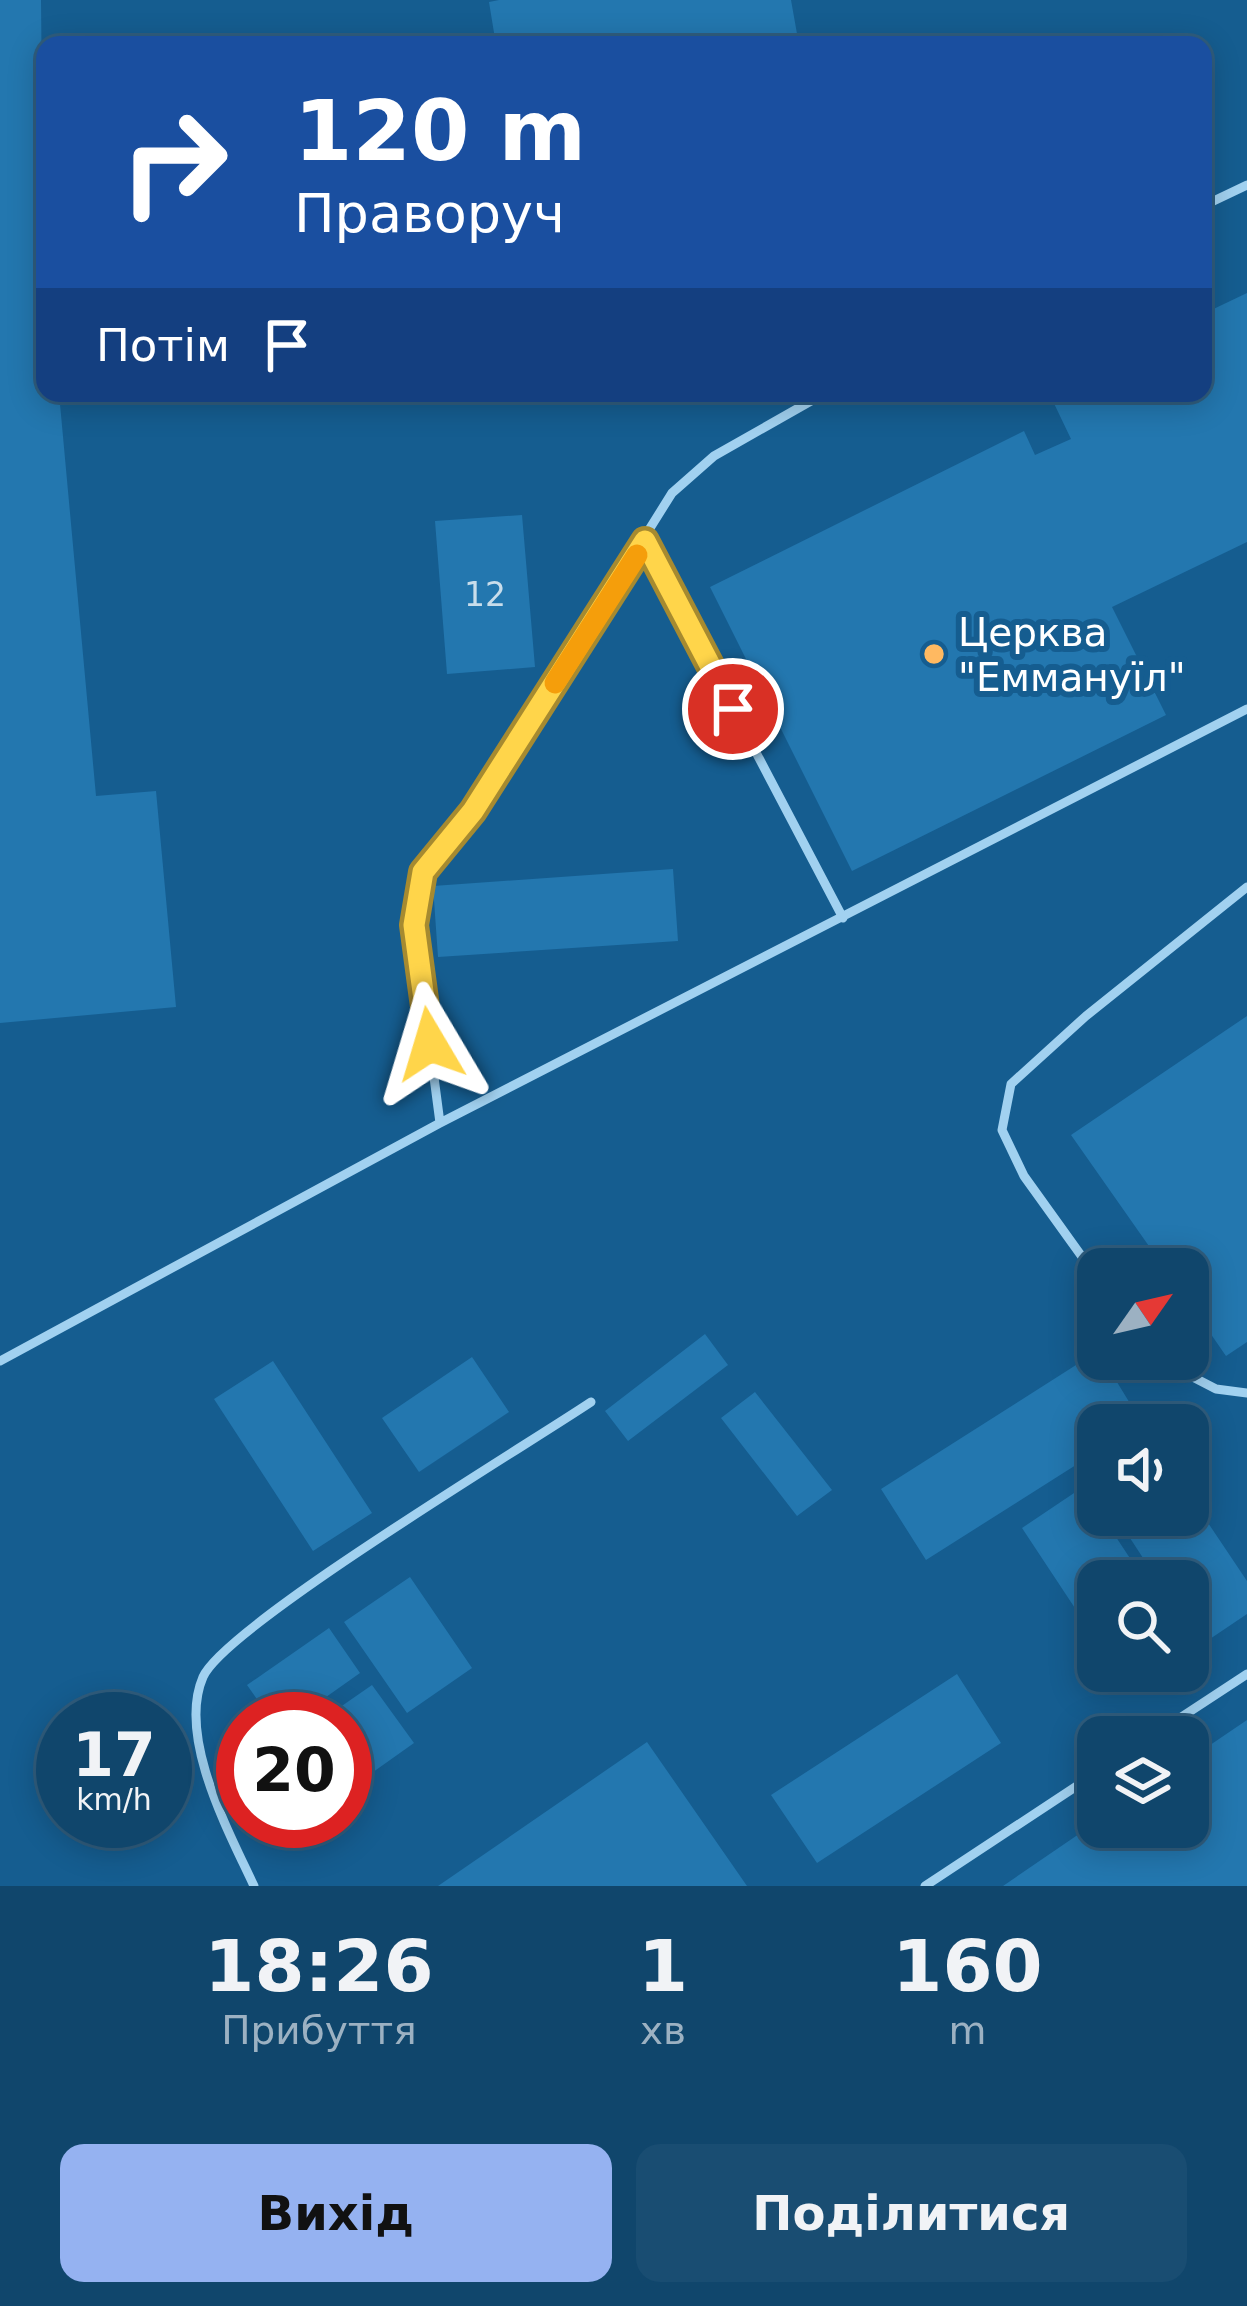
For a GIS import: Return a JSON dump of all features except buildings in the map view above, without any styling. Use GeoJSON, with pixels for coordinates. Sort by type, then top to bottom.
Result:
{"type":"FeatureCollection","features":[{"type":"Feature","properties":{"kind":"lane"},"geometry":{"type":"LineString","coordinates":[[1212,202],[1247,185]]}},
{"type":"Feature","properties":{"kind":"lane"},"geometry":{"type":"LineString","coordinates":[[440,1123],[414,925],[423,872],[473,811],[672,493],[714,456],[810,402]]}},
{"type":"Feature","properties":{"kind":"lane"},"geometry":{"type":"LineString","coordinates":[[645,541],[843,918]]}},
{"type":"Feature","properties":{"kind":"lane"},"geometry":{"type":"LineString","coordinates":[[0,1361],[440,1123],[1247,710]]}},
{"type":"Feature","properties":{"kind":"lane"},"geometry":{"type":"LineString","coordinates":[[1077,1250],[1024,1177],[1001,1130],[1012,1084],[1086,1016],[1247,887]]}},
{"type":"Feature","properties":{"kind":"lane"},"geometry":{"type":"LineString","coordinates":[[1191,1380],[1216,1390],[1247,1393]]}},
{"type":"Feature","properties":{"kind":"lane"},"geometry":{"type":"LineString","coordinates":[[254,1886],[209,1786],[197,1725],[202,1677],[254,1623],[591,1402]]}},
{"type":"Feature","properties":{"kind":"lane"},"geometry":{"type":"LineString","coordinates":[[1183,1716],[1247,1674]]}},
{"type":"Feature","properties":{"kind":"lane"},"geometry":{"type":"LineString","coordinates":[[925,1886],[1077,1786]]}},
{"type":"Feature","properties":{"kind":"slow traffic"},"geometry":{"type":"LineString","coordinates":[[555,683],[637,555]]}},
{"type":"Feature","properties":{"kind":"place","name":"Церква \"Еммануїл\""},"geometry":{"type":"Point","coordinates":[934,654]}},
{"type":"Feature","properties":{"kind":"route"},"geometry":{"type":"LineString","coordinates":[[430,1044],[414,925],[423,872],[473,811],[645,541],[733,709]]}}]}
